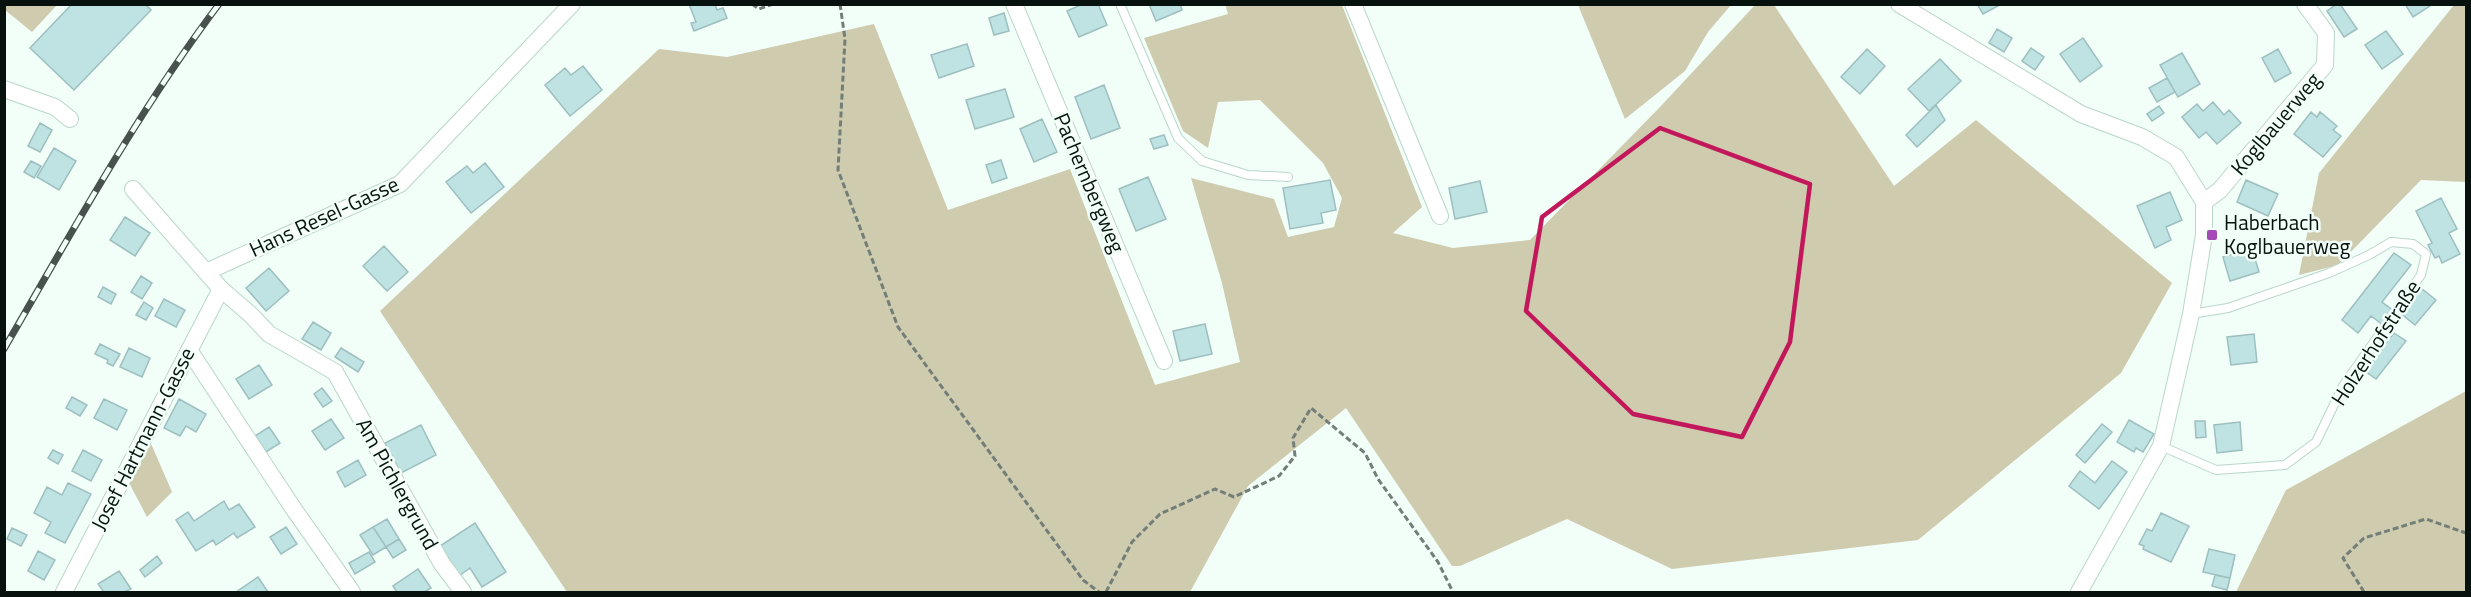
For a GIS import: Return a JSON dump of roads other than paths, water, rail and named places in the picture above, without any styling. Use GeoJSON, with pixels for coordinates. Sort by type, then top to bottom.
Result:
{"type":"FeatureCollection","features":[{"type":"Feature","properties":{"kind":"street","name":"Hans Resel-Gasse"},"geometry":{"type":"LineString","coordinates":[[206,272],[400,184],[572,4]]}},
{"type":"Feature","properties":{"kind":"street","name":"Pachernbergweg"},"geometry":{"type":"LineString","coordinates":[[1014,4],[1164,361]]}},
{"type":"Feature","properties":{"kind":"street"},"geometry":{"type":"LineString","coordinates":[[1353,4],[1440,216]]}},
{"type":"Feature","properties":{"kind":"street"},"geometry":{"type":"LineString","coordinates":[[1899,4],[2081,114],[2142,137],[2176,157],[2204,202],[2205,235],[2161,446],[2079,592]]}},
{"type":"Feature","properties":{"kind":"street","name":"Koglbauerweg"},"geometry":{"type":"LineString","coordinates":[[2204,202],[2220,190],[2325,65],[2325,33],[2306,4]]}},
{"type":"Feature","properties":{"kind":"street"},"geometry":{"type":"LineString","coordinates":[[4,89],[55,107],[70,118]]}},
{"type":"Feature","properties":{"kind":"street"},"geometry":{"type":"LineString","coordinates":[[133,189],[220,289]]}},
{"type":"Feature","properties":{"kind":"street","name":"Josef Hartmann-Gasse"},"geometry":{"type":"LineString","coordinates":[[66,592],[220,289]]}},
{"type":"Feature","properties":{"kind":"street","name":"Am Pichlergrund"},"geometry":{"type":"LineString","coordinates":[[220,289],[251,315],[269,334],[335,372],[442,564],[463,592]]}},
{"type":"Feature","properties":{"kind":"street"},"geometry":{"type":"LineString","coordinates":[[189,350],[293,508],[352,592]]}},
{"type":"Feature","properties":{"kind":"lane"},"geometry":{"type":"LineString","coordinates":[[1120,4],[1178,138],[1202,161],[1248,175],[1288,177]]}},
{"type":"Feature","properties":{"kind":"lane","name":"Holzerhofstraße"},"geometry":{"type":"LineString","coordinates":[[2161,446],[2216,470],[2284,465],[2316,442],[2343,386],[2421,275],[2426,254],[2413,244],[2391,242],[2329,273],[2228,308],[2190,314]]}},
{"type":"Feature","properties":{"kind":"railway"},"geometry":{"type":"LineString","coordinates":[[4,349],[133,130],[160,87],[219,4]]}},
{"type":"Feature","properties":{"kind":"place","name":"Haberbach Koglbauerweg"},"geometry":{"type":"Point","coordinates":[2212,235]}}]}
